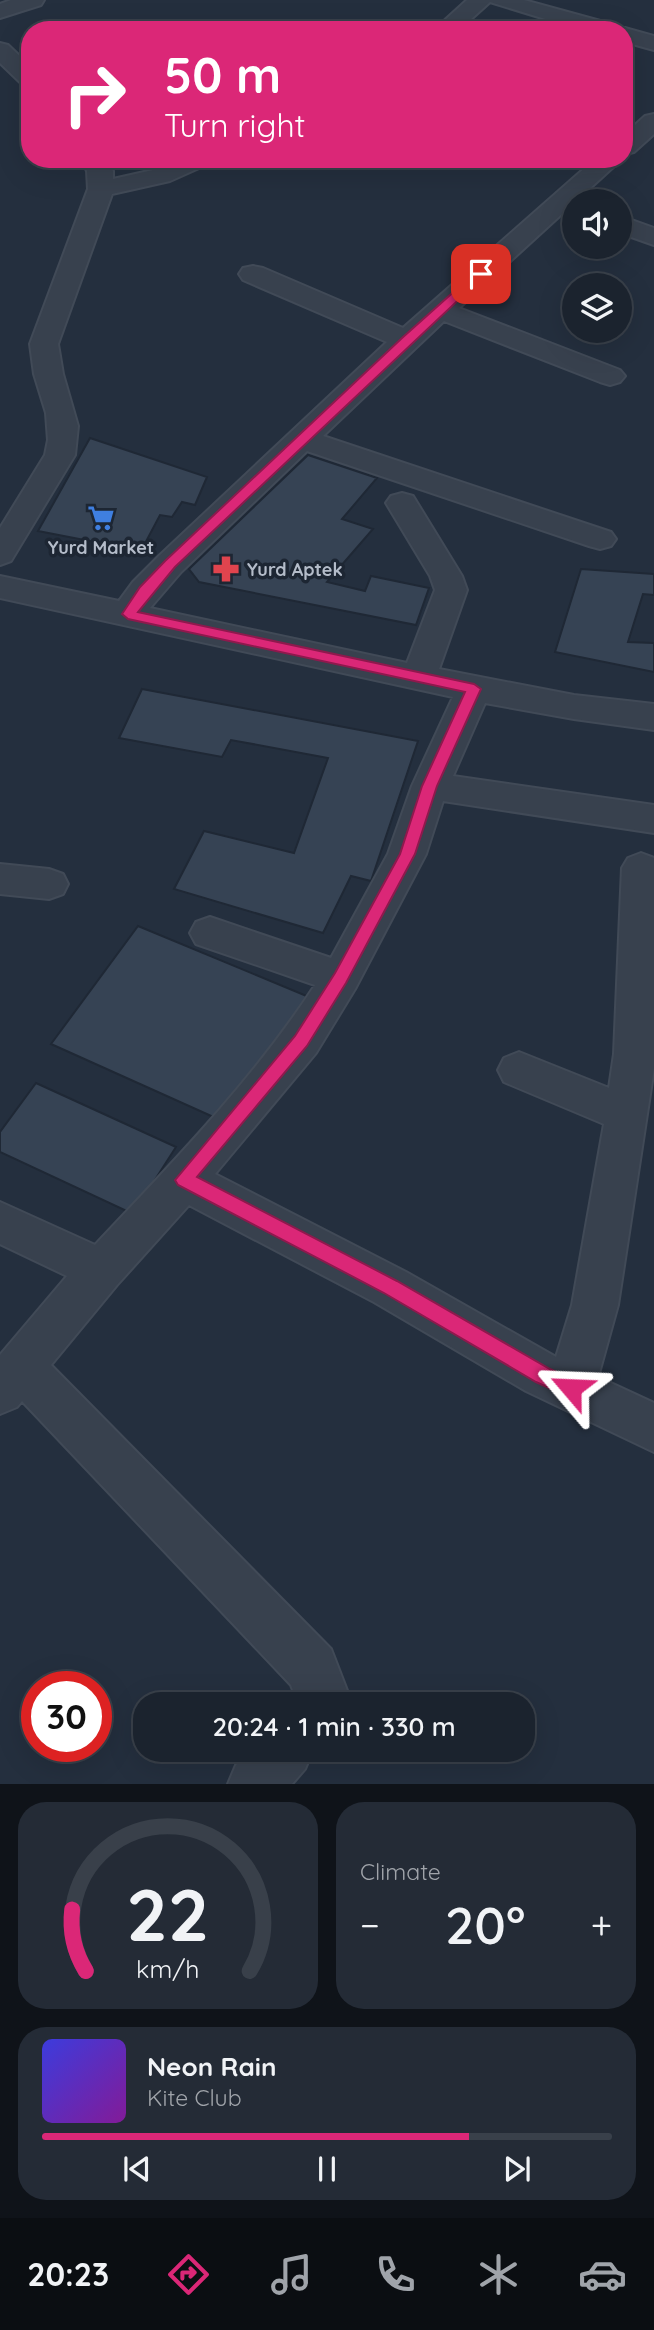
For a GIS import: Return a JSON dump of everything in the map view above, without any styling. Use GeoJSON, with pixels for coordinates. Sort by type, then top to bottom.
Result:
{"type":"FeatureCollection","features":[{"type":"Feature","properties":{"kind":"street"},"geometry":{"type":"LineString","coordinates":[[0,11],[33,0]]}},
{"type":"Feature","properties":{"kind":"street"},"geometry":{"type":"LineString","coordinates":[[456,21],[480,0]]}},
{"type":"Feature","properties":{"kind":"street"},"geometry":{"type":"LineString","coordinates":[[499,0],[575,21]]}},
{"type":"Feature","properties":{"kind":"street"},"geometry":{"type":"LineString","coordinates":[[633,37],[654,43]]}},
{"type":"Feature","properties":{"kind":"street"},"geometry":{"type":"LineString","coordinates":[[0,50],[21,70]]}},
{"type":"Feature","properties":{"kind":"street"},"geometry":{"type":"LineString","coordinates":[[633,139],[654,121]]}},
{"type":"Feature","properties":{"kind":"street"},"geometry":{"type":"LineString","coordinates":[[0,554],[60,455],[66,437],[65,424],[46,371],[44,344],[101,189],[98,168]]}},
{"type":"Feature","properties":{"kind":"street"},"geometry":{"type":"LineString","coordinates":[[101,189],[161,176],[179,168]]}},
{"type":"Feature","properties":{"kind":"street"},"geometry":{"type":"LineString","coordinates":[[583,189],[602,168]]}},
{"type":"Feature","properties":{"kind":"street"},"geometry":{"type":"LineString","coordinates":[[128,614],[145,590],[170,564],[406,340],[562,210]]}},
{"type":"Feature","properties":{"kind":"street"},"geometry":{"type":"LineString","coordinates":[[632,229],[654,237]]}},
{"type":"Feature","properties":{"kind":"street"},"geometry":{"type":"LineString","coordinates":[[253,274],[406,340]]}},
{"type":"Feature","properties":{"kind":"street"},"geometry":{"type":"LineString","coordinates":[[440,310],[610,376]]}},
{"type":"Feature","properties":{"kind":"street"},"geometry":{"type":"LineString","coordinates":[[302,439],[600,540]]}},
{"type":"Feature","properties":{"kind":"street"},"geometry":{"type":"LineString","coordinates":[[402,503],[446,576],[451,590],[419,677]]}},
{"type":"Feature","properties":{"kind":"street"},"geometry":{"type":"LineString","coordinates":[[0,587],[474,689],[574,707],[654,717]]}},
{"type":"Feature","properties":{"kind":"street"},"geometry":{"type":"LineString","coordinates":[[321,1692],[312,1668],[11,1380],[101,1270],[184,1180],[301,1041],[341,978],[407,854],[430,786],[474,689]]}},
{"type":"Feature","properties":{"kind":"street"},"geometry":{"type":"LineString","coordinates":[[430,786],[654,819]]}},
{"type":"Feature","properties":{"kind":"street"},"geometry":{"type":"LineString","coordinates":[[571,1388],[595,1305],[627,1114],[635,1054],[641,868]]}},
{"type":"Feature","properties":{"kind":"street"},"geometry":{"type":"LineString","coordinates":[[0,878],[49,884]]}},
{"type":"Feature","properties":{"kind":"street"},"geometry":{"type":"LineString","coordinates":[[211,933],[341,978]]}},
{"type":"Feature","properties":{"kind":"street"},"geometry":{"type":"LineString","coordinates":[[519,1070],[627,1114]]}},
{"type":"Feature","properties":{"kind":"street"},"geometry":{"type":"LineString","coordinates":[[184,1180],[390,1287],[543,1375],[654,1428]]}},
{"type":"Feature","properties":{"kind":"street"},"geometry":{"type":"LineString","coordinates":[[0,1222],[101,1270]]}},
{"type":"Feature","properties":{"kind":"street"},"geometry":{"type":"LineString","coordinates":[[255,1784],[275,1762]]}},
{"type":"Feature","properties":{"kind":"building"},"geometry":{"type":"Polygon","coordinates":[[[90,438],[207,477],[195,505],[182,502],[172,517],[160,515],[141,551],[38,531],[90,438]]]}},
{"type":"Feature","properties":{"kind":"building"},"geometry":{"type":"Polygon","coordinates":[[[308,455],[377,478],[342,519],[373,529],[327,582],[365,591],[371,576],[429,588],[416,625],[199,582],[189,569],[308,455]]]}},
{"type":"Feature","properties":{"kind":"building"},"geometry":{"type":"Polygon","coordinates":[[[581,569],[654,574],[654,595],[643,594],[628,642],[654,643],[654,672],[555,652],[581,569]]]}},
{"type":"Feature","properties":{"kind":"building"},"geometry":{"type":"Polygon","coordinates":[[[142,689],[418,741],[371,881],[351,876],[323,933],[174,889],[204,831],[294,853],[328,758],[231,740],[222,757],[119,738],[142,689]]]}},
{"type":"Feature","properties":{"kind":"building"},"geometry":{"type":"Polygon","coordinates":[[[138,926],[309,997],[229,1124],[51,1044],[138,926]]]}},
{"type":"Feature","properties":{"kind":"building"},"geometry":{"type":"Polygon","coordinates":[[[36,1083],[176,1147],[133,1214],[0,1152],[0,1132],[36,1083]]]}},
{"type":"Feature","properties":{"kind":"place","name":"Yurd Market"},"geometry":{"type":"Point","coordinates":[101,518]}},
{"type":"Feature","properties":{"kind":"place","name":"Yurd Aptek"},"geometry":{"type":"Point","coordinates":[226,569]}},
{"type":"Feature","properties":{"kind":"route"},"geometry":{"type":"LineString","coordinates":[[481,274],[406,340],[170,564],[145,590],[128,614],[474,689],[430,786],[407,854],[341,978],[301,1041],[184,1180],[390,1287],[543,1375],[571,1388]]}}]}
